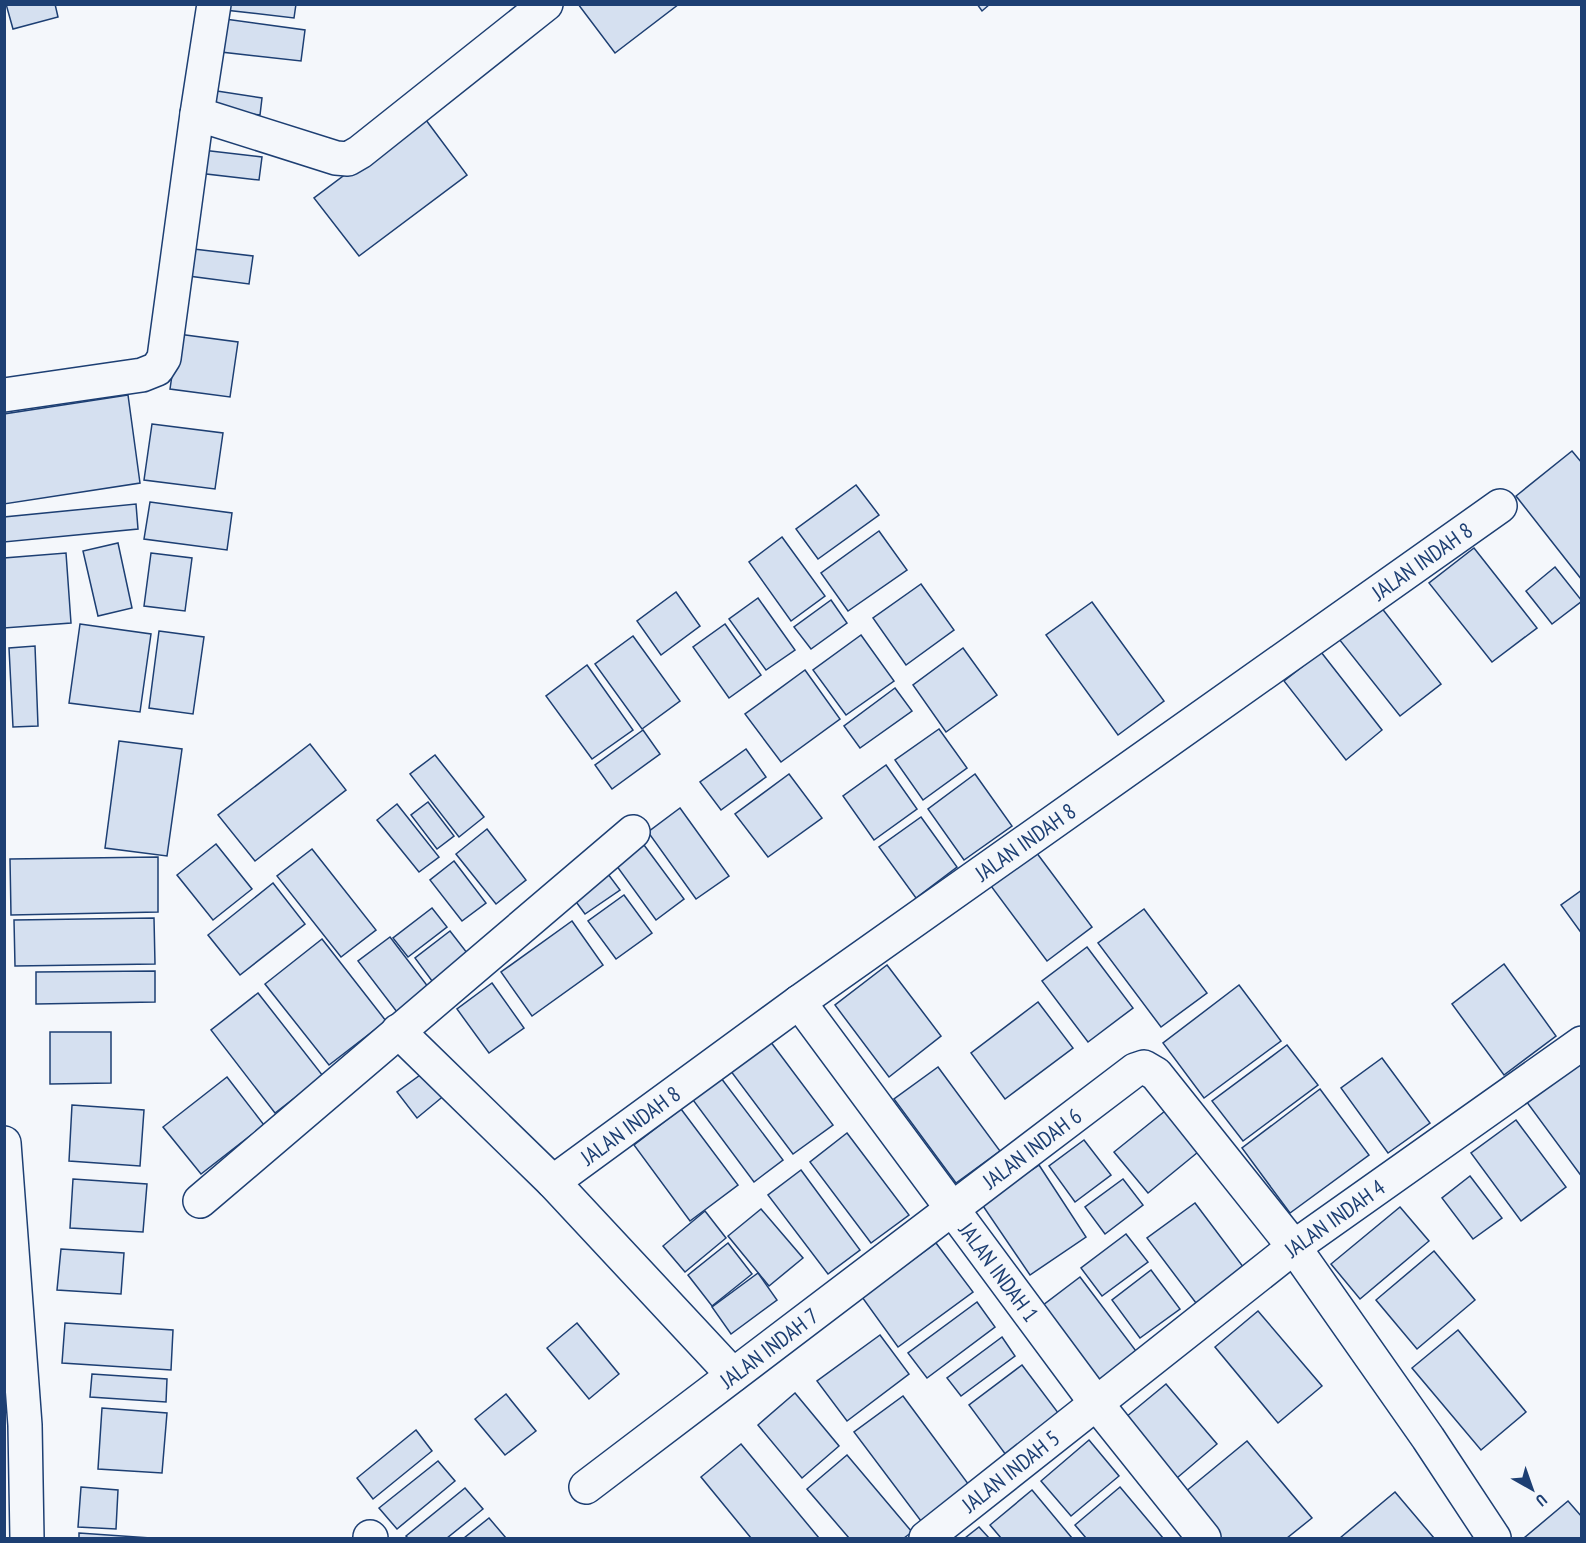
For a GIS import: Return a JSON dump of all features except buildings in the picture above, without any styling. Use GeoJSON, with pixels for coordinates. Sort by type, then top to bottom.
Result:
{"type":"FeatureCollection","features":[{"type":"Feature","properties":{"kind":"street"},"geometry":{"type":"LineString","coordinates":[[4,395],[142,375],[156,369],[164,358],[214,4]]}},
{"type":"Feature","properties":{"kind":"street"},"geometry":{"type":"LineString","coordinates":[[197,114],[336,158],[348,159],[360,152],[546,4]]}},
{"type":"Feature","properties":{"kind":"street","name":"JALAN INDAH 8"},"geometry":{"type":"LineString","coordinates":[[553,1182],[799,1002],[1500,506]]}},
{"type":"Feature","properties":{"kind":"street"},"geometry":{"type":"LineString","coordinates":[[200,1201],[633,832]]}},
{"type":"Feature","properties":{"kind":"street","name":"JALAN INDAH 1"},"geometry":{"type":"LineString","coordinates":[[799,1002],[1096,1403],[1204,1539]]}},
{"type":"Feature","properties":{"kind":"street"},"geometry":{"type":"LineString","coordinates":[[398,1032],[553,1182],[733,1375]]}},
{"type":"Feature","properties":{"kind":"street","name":"JALAN INDAH 4"},"geometry":{"type":"LineString","coordinates":[[1096,1403],[1294,1247],[1581,1043]]}},
{"type":"Feature","properties":{"kind":"street","name":"JALAN INDAH 6"},"geometry":{"type":"LineString","coordinates":[[951,1209],[1135,1071],[1144,1067],[1156,1074],[1294,1247]]}},
{"type":"Feature","properties":{"kind":"street"},"geometry":{"type":"LineString","coordinates":[[4,1143],[25,1425],[27,1539]]}},
{"type":"Feature","properties":{"kind":"street","name":"JALAN INDAH 7"},"geometry":{"type":"LineString","coordinates":[[586,1487],[951,1209]]}},
{"type":"Feature","properties":{"kind":"street"},"geometry":{"type":"LineString","coordinates":[[1294,1247],[1428,1438],[1494,1539]]}},
{"type":"Feature","properties":{"kind":"street","name":"JALAN INDAH 5"},"geometry":{"type":"LineString","coordinates":[[926,1539],[1096,1403]]}}]}
